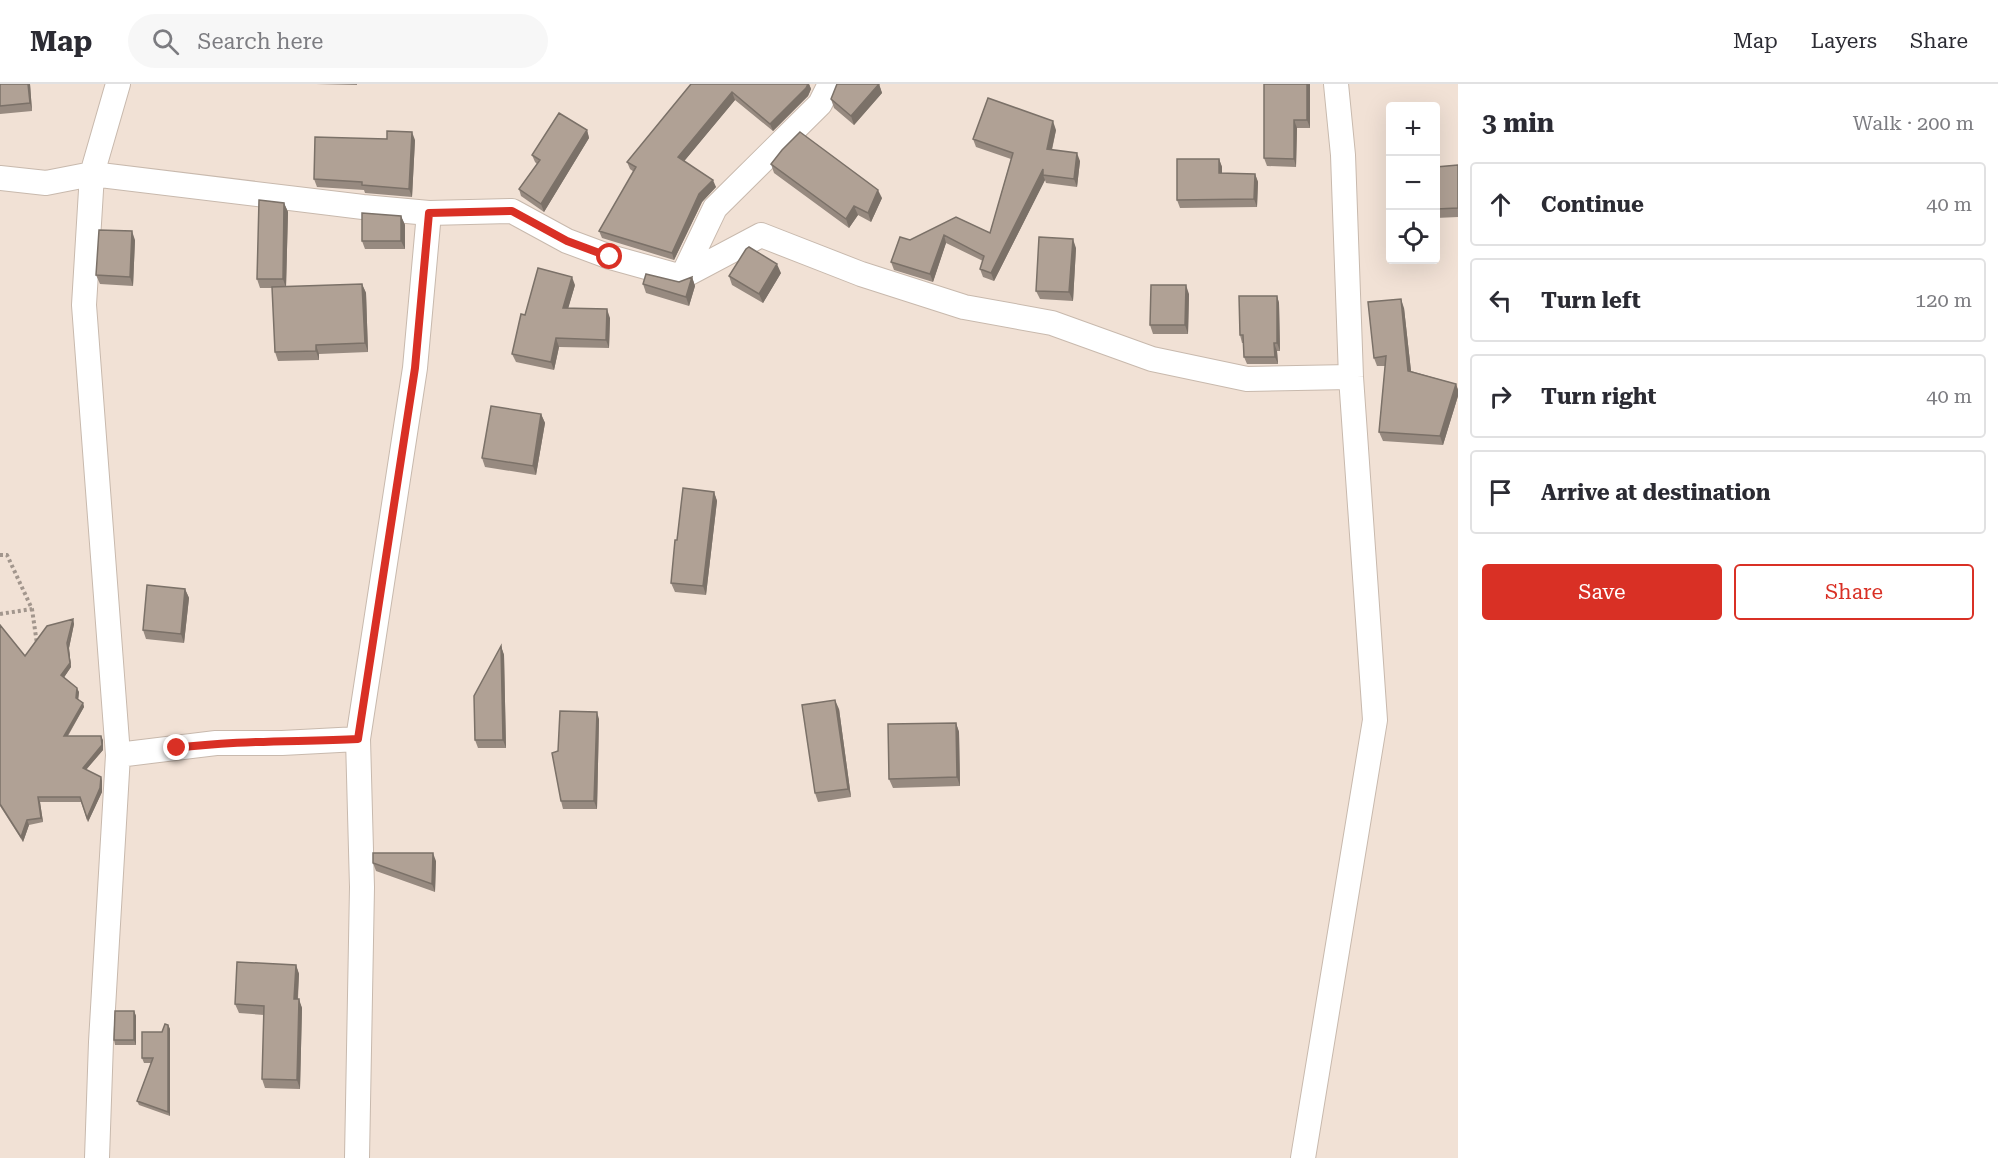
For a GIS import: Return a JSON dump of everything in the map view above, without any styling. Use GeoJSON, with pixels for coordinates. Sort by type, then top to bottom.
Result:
{"type":"FeatureCollection","features":[{"type":"Feature","properties":{"kind":"street"},"geometry":{"type":"LineString","coordinates":[[97,1158],[118,755],[84,305],[92,174],[118,84]]}},
{"type":"Feature","properties":{"kind":"street"},"geometry":{"type":"LineString","coordinates":[[682,277],[715,208],[820,104],[830,84]]}},
{"type":"Feature","properties":{"kind":"street"},"geometry":{"type":"LineString","coordinates":[[1303,1158],[1375,720],[1351,376],[1343,155],[1336,84]]}},
{"type":"Feature","properties":{"kind":"street"},"geometry":{"type":"LineString","coordinates":[[0,178],[46,183],[92,174],[429,213],[512,211],[567,241],[610,257],[682,277],[761,235],[861,274],[964,307],[1052,323],[1152,359],[1247,379],[1351,376]]}},
{"type":"Feature","properties":{"kind":"street"},"geometry":{"type":"LineString","coordinates":[[357,1158],[362,887],[358,739],[415,368],[429,213]]}},
{"type":"Feature","properties":{"kind":"street"},"geometry":{"type":"LineString","coordinates":[[118,755],[216,743],[282,743],[358,739]]}},
{"type":"Feature","properties":{"kind":"path"},"geometry":{"type":"LineString","coordinates":[[0,555],[7,555],[32,609],[37,644]]}},
{"type":"Feature","properties":{"kind":"path"},"geometry":{"type":"LineString","coordinates":[[0,614],[32,609]]}},
{"type":"Feature","properties":{"kind":"building"},"geometry":{"type":"Polygon","coordinates":[[[0,84],[28,84],[30,103],[0,106],[0,84]]]}},
{"type":"Feature","properties":{"kind":"building"},"geometry":{"type":"Polygon","coordinates":[[[691,84],[808,84],[770,124],[732,92],[678,157],[713,180],[699,194],[672,253],[599,231],[636,167],[627,162],[691,84]]]}},
{"type":"Feature","properties":{"kind":"building"},"geometry":{"type":"Polygon","coordinates":[[[837,84],[879,84],[851,116],[831,99],[837,84]]]}},
{"type":"Feature","properties":{"kind":"building"},"geometry":{"type":"Polygon","coordinates":[[[1264,84],[1307,84],[1307,120],[1294,120],[1294,159],[1264,158],[1264,84]]]}},
{"type":"Feature","properties":{"kind":"building"},"geometry":{"type":"Polygon","coordinates":[[[988,98],[1053,121],[1047,149],[1077,153],[1074,179],[1043,175],[1043,169],[991,273],[980,269],[984,256],[944,235],[930,274],[891,262],[900,237],[910,240],[956,217],[990,233],[1013,153],[973,139],[988,98]]]}},
{"type":"Feature","properties":{"kind":"building"},"geometry":{"type":"Polygon","coordinates":[[[559,113],[587,130],[541,204],[519,189],[540,160],[532,155],[559,113]]]}},
{"type":"Feature","properties":{"kind":"building"},"geometry":{"type":"Polygon","coordinates":[[[387,131],[412,132],[409,189],[362,185],[362,182],[314,179],[315,137],[387,139],[387,131]]]}},
{"type":"Feature","properties":{"kind":"building"},"geometry":{"type":"Polygon","coordinates":[[[800,132],[878,190],[868,213],[854,206],[846,219],[771,164],[800,132]]]}},
{"type":"Feature","properties":{"kind":"building"},"geometry":{"type":"Polygon","coordinates":[[[1177,159],[1219,159],[1219,173],[1255,174],[1254,199],[1177,200],[1177,159]]]}},
{"type":"Feature","properties":{"kind":"building"},"geometry":{"type":"Polygon","coordinates":[[[1458,165],[1458,208],[1440,209],[1440,167],[1458,165]]]}},
{"type":"Feature","properties":{"kind":"building"},"geometry":{"type":"Polygon","coordinates":[[[259,200],[284,203],[283,279],[257,279],[259,200]]]}},
{"type":"Feature","properties":{"kind":"building"},"geometry":{"type":"Polygon","coordinates":[[[362,213],[401,216],[401,241],[362,241],[362,213]]]}},
{"type":"Feature","properties":{"kind":"building"},"geometry":{"type":"Polygon","coordinates":[[[99,230],[132,231],[130,277],[96,275],[99,230]]]}},
{"type":"Feature","properties":{"kind":"building"},"geometry":{"type":"Polygon","coordinates":[[[1039,237],[1073,239],[1069,292],[1036,291],[1039,237]]]}},
{"type":"Feature","properties":{"kind":"building"},"geometry":{"type":"Polygon","coordinates":[[[749,247],[777,264],[759,294],[729,276],[749,247]]]}},
{"type":"Feature","properties":{"kind":"building"},"geometry":{"type":"Polygon","coordinates":[[[538,268],[572,277],[563,308],[607,309],[606,340],[556,338],[551,362],[512,354],[521,314],[525,315],[538,268]]]}},
{"type":"Feature","properties":{"kind":"building"},"geometry":{"type":"Polygon","coordinates":[[[646,274],[679,282],[692,277],[686,297],[643,284],[646,274]]]}},
{"type":"Feature","properties":{"kind":"building"},"geometry":{"type":"Polygon","coordinates":[[[362,284],[365,343],[316,345],[316,351],[275,352],[272,287],[362,284]]]}},
{"type":"Feature","properties":{"kind":"building"},"geometry":{"type":"Polygon","coordinates":[[[1151,285],[1186,285],[1185,325],[1150,325],[1151,285]]]}},
{"type":"Feature","properties":{"kind":"building"},"geometry":{"type":"Polygon","coordinates":[[[1239,296],[1277,296],[1275,357],[1244,357],[1243,335],[1240,335],[1239,296]]]}},
{"type":"Feature","properties":{"kind":"building"},"geometry":{"type":"Polygon","coordinates":[[[1401,299],[1408,371],[1456,384],[1440,436],[1379,432],[1386,356],[1374,358],[1368,302],[1401,299]]]}},
{"type":"Feature","properties":{"kind":"building"},"geometry":{"type":"Polygon","coordinates":[[[491,406],[541,414],[533,466],[482,458],[491,406]]]}},
{"type":"Feature","properties":{"kind":"building"},"geometry":{"type":"Polygon","coordinates":[[[683,488],[714,492],[703,586],[671,583],[683,488]]]}},
{"type":"Feature","properties":{"kind":"building"},"geometry":{"type":"Polygon","coordinates":[[[147,585],[185,589],[181,634],[143,630],[147,585]]]}},
{"type":"Feature","properties":{"kind":"building"},"geometry":{"type":"Polygon","coordinates":[[[73,619],[67,643],[70,663],[61,675],[77,688],[76,698],[83,703],[64,736],[101,736],[102,745],[83,768],[101,777],[100,788],[87,818],[80,797],[38,797],[41,818],[27,820],[21,837],[0,804],[0,625],[25,656],[47,626],[73,619]]]}},
{"type":"Feature","properties":{"kind":"building"},"geometry":{"type":"Polygon","coordinates":[[[501,646],[503,740],[475,740],[474,696],[501,646]]]}},
{"type":"Feature","properties":{"kind":"building"},"geometry":{"type":"Polygon","coordinates":[[[835,700],[848,789],[815,793],[802,705],[835,700]]]}},
{"type":"Feature","properties":{"kind":"building"},"geometry":{"type":"Polygon","coordinates":[[[560,711],[597,712],[594,801],[561,801],[552,753],[558,751],[560,711]]]}},
{"type":"Feature","properties":{"kind":"building"},"geometry":{"type":"Polygon","coordinates":[[[956,723],[957,777],[889,779],[888,724],[956,723]]]}},
{"type":"Feature","properties":{"kind":"building"},"geometry":{"type":"Polygon","coordinates":[[[373,853],[433,853],[432,884],[373,863],[373,853]]]}},
{"type":"Feature","properties":{"kind":"building"},"geometry":{"type":"Polygon","coordinates":[[[237,962],[296,965],[294,999],[299,999],[297,1080],[262,1079],[264,1006],[235,1004],[237,962]]]}},
{"type":"Feature","properties":{"kind":"building"},"geometry":{"type":"Polygon","coordinates":[[[115,1011],[134,1011],[134,1040],[114,1040],[115,1011]]]}},
{"type":"Feature","properties":{"kind":"building"},"geometry":{"type":"Polygon","coordinates":[[[165,1024],[168,1025],[168,1112],[137,1101],[153,1058],[142,1058],[142,1032],[162,1032],[165,1024]]]}},
{"type":"Feature","properties":{"kind":"route"},"geometry":{"type":"LineString","coordinates":[[177,748],[216,743],[282,743],[358,739],[415,368],[429,213],[512,211],[567,241],[610,257]]}}]}
